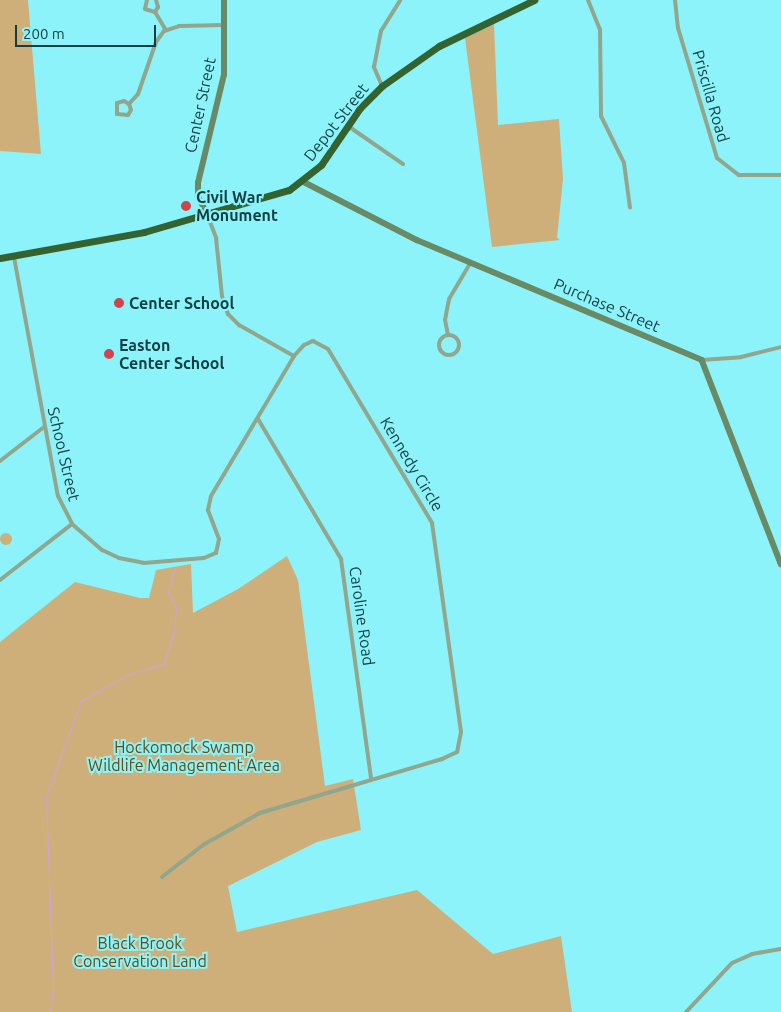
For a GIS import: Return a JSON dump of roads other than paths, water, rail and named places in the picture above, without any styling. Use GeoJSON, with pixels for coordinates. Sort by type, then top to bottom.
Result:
{"type":"FeatureCollection","features":[{"type":"Feature","properties":{"kind":"highway","name":"Depot Street"},"geometry":{"type":"LineString","coordinates":[[0,258],[96,243],[271,198],[304,182],[324,161],[348,126],[382,86],[439,46],[534,0]]}},
{"type":"Feature","properties":{"kind":"street"},"geometry":{"type":"LineString","coordinates":[[146,0],[146,10],[155,12],[166,30]]}},
{"type":"Feature","properties":{"kind":"street"},"geometry":{"type":"LineString","coordinates":[[155,12],[158,5],[156,0]]}},
{"type":"Feature","properties":{"kind":"street","name":"Center Street"},"geometry":{"type":"LineString","coordinates":[[207,214],[198,200],[198,183],[224,75],[224,0]]}},
{"type":"Feature","properties":{"kind":"street"},"geometry":{"type":"LineString","coordinates":[[382,86],[374,67],[380,31],[400,0]]}},
{"type":"Feature","properties":{"kind":"street"},"geometry":{"type":"LineString","coordinates":[[588,0],[600,30],[601,116],[624,163],[630,208]]}},
{"type":"Feature","properties":{"kind":"street","name":"Priscilla Road"},"geometry":{"type":"LineString","coordinates":[[675,0],[678,28],[717,158],[735,174],[781,175]]}},
{"type":"Feature","properties":{"kind":"street"},"geometry":{"type":"LineString","coordinates":[[129,104],[138,93],[157,40],[166,30],[179,26],[225,25]]}},
{"type":"Feature","properties":{"kind":"street"},"geometry":{"type":"LineString","coordinates":[[124,101],[129,104],[131,110],[128,115],[117,114],[118,103],[124,101]]}},
{"type":"Feature","properties":{"kind":"street"},"geometry":{"type":"LineString","coordinates":[[348,126],[403,164]]}},
{"type":"Feature","properties":{"kind":"street","name":"Purchase Street"},"geometry":{"type":"LineString","coordinates":[[304,182],[417,240],[702,360]]}},
{"type":"Feature","properties":{"kind":"street"},"geometry":{"type":"LineString","coordinates":[[207,214],[216,238],[222,296],[228,314],[239,325],[294,356]]}},
{"type":"Feature","properties":{"kind":"street","name":"School Street"},"geometry":{"type":"LineString","coordinates":[[14,257],[58,496],[72,524],[102,550],[133,562],[204,558],[219,548]]}},
{"type":"Feature","properties":{"kind":"street"},"geometry":{"type":"LineString","coordinates":[[448,335],[446,309],[471,262]]}},
{"type":"Feature","properties":{"kind":"street"},"geometry":{"type":"LineString","coordinates":[[448,335],[454,336],[459,343],[456,352],[449,355],[439,347],[441,339],[448,335]]}},
{"type":"Feature","properties":{"kind":"street","name":"Kennedy Circle"},"geometry":{"type":"LineString","coordinates":[[162,877],[203,846],[260,813],[353,783],[451,756],[460,746],[461,732],[433,528],[426,511],[328,349],[319,342],[310,342],[294,356],[210,500],[208,510],[218,533],[219,548]]}},
{"type":"Feature","properties":{"kind":"street"},"geometry":{"type":"LineString","coordinates":[[781,347],[741,357],[702,360],[781,564]]}},
{"type":"Feature","properties":{"kind":"street","name":"Caroline Road"},"geometry":{"type":"LineString","coordinates":[[258,419],[341,558],[371,778]]}},
{"type":"Feature","properties":{"kind":"street"},"geometry":{"type":"LineString","coordinates":[[0,461],[44,427]]}},
{"type":"Feature","properties":{"kind":"street"},"geometry":{"type":"LineString","coordinates":[[0,580],[72,524]]}},
{"type":"Feature","properties":{"kind":"street"},"geometry":{"type":"LineString","coordinates":[[686,1012],[729,965],[748,955],[781,949]]}},
{"type":"Feature","properties":{"kind":"waterway"},"geometry":{"type":"LineString","coordinates":[[50,1012],[53,987],[46,797],[81,701],[127,675],[164,664],[174,631],[176,607],[168,592],[175,568]]}},
{"type":"Feature","properties":{"kind":"place","name":"Civil War Monument"},"geometry":{"type":"Point","coordinates":[186,206]}},
{"type":"Feature","properties":{"kind":"place","name":"Center School"},"geometry":{"type":"Point","coordinates":[119,303]}},
{"type":"Feature","properties":{"kind":"place","name":"Easton Center School"},"geometry":{"type":"Point","coordinates":[109,354]}},
{"type":"Feature","properties":{"kind":"park label","name":"Hockomock Swamp Wildlife Management Area"},"geometry":{"type":"Point","coordinates":[184,756]}},
{"type":"Feature","properties":{"kind":"park label","name":"Black Brook Conservation Land"},"geometry":{"type":"Point","coordinates":[140,952]}}]}
